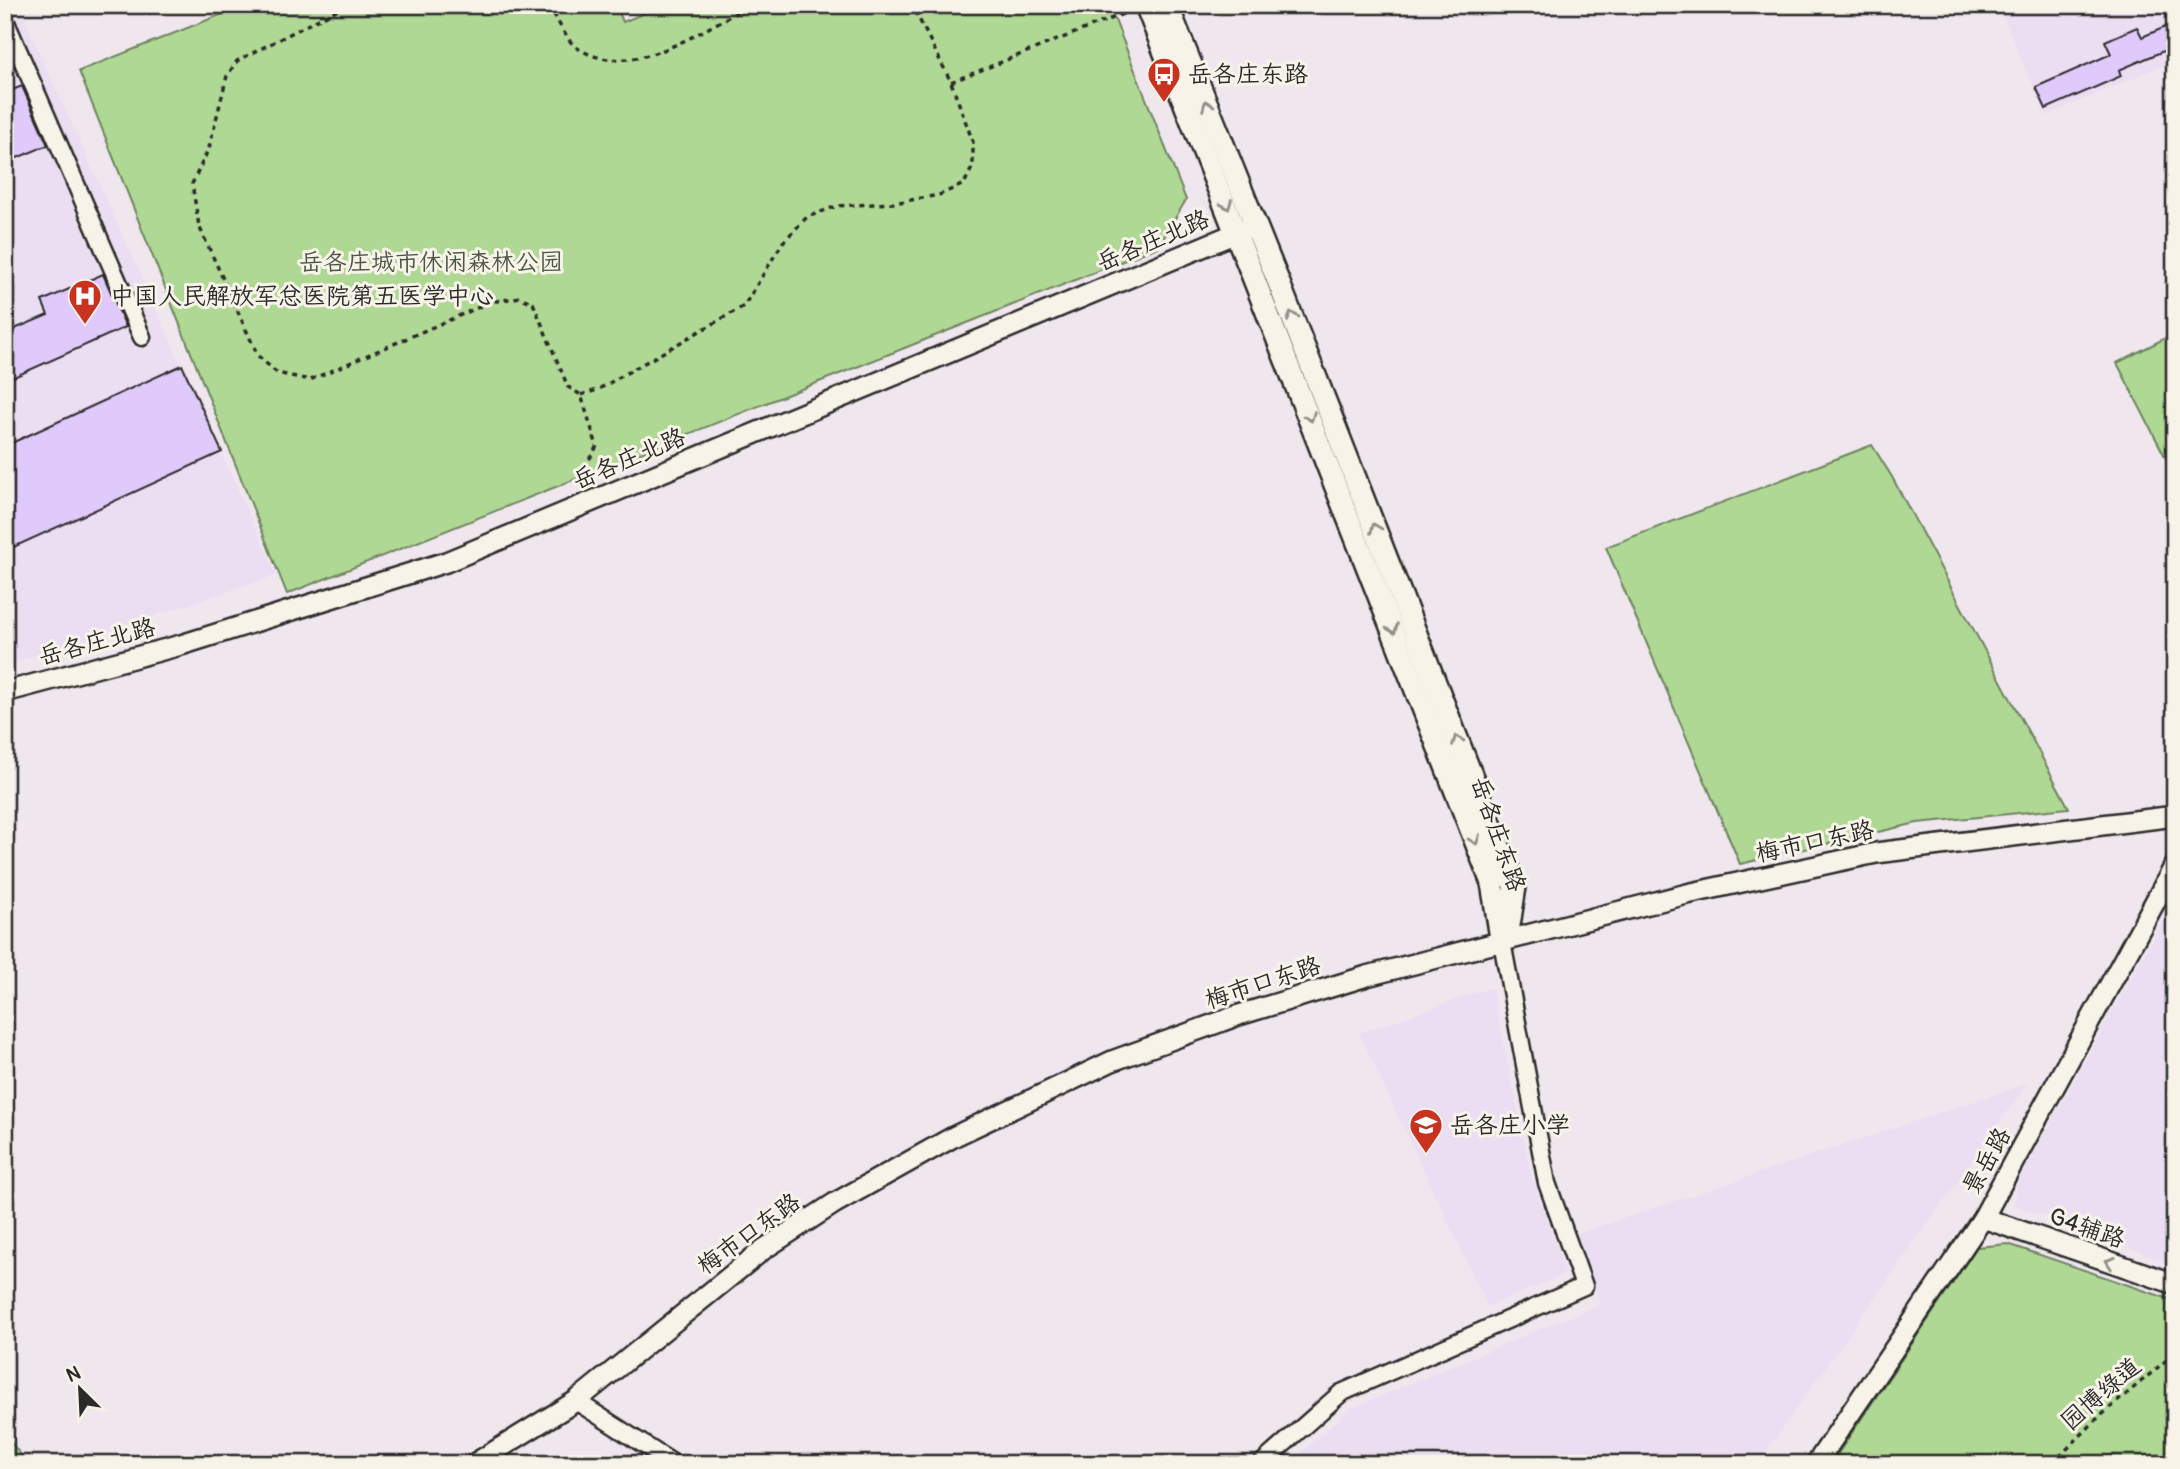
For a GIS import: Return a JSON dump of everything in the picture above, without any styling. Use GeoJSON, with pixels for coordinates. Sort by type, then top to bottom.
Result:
{"type":"FeatureCollection","features":[{"type":"Feature","properties":{"kind":"main road","name":"岳各庄东路"},"geometry":{"type":"LineString","coordinates":[[1167,5],[1247,229],[1492,883],[1502,942]]}},
{"type":"Feature","properties":{"kind":"main road","name":"岳各庄东路"},"geometry":{"type":"LineString","coordinates":[[1140,7],[1247,229]]}},
{"type":"Feature","properties":{"kind":"street"},"geometry":{"type":"LineString","coordinates":[[5,20],[142,337]]}},
{"type":"Feature","properties":{"kind":"street","name":"岳各庄北路"},"geometry":{"type":"LineString","coordinates":[[5,692],[181,645],[446,562],[1247,229]]}},
{"type":"Feature","properties":{"kind":"street","name":"梅市口东路"},"geometry":{"type":"LineString","coordinates":[[474,1464],[576,1401],[764,1250],[835,1203],[955,1136],[1112,1060],[1239,1015],[1367,976],[1687,894],[1876,853],[2175,816]]}},
{"type":"Feature","properties":{"kind":"street","name":"景岳路"},"geometry":{"type":"LineString","coordinates":[[1816,1464],[1983,1218],[2175,865]]}},
{"type":"Feature","properties":{"kind":"street"},"geometry":{"type":"LineString","coordinates":[[1261,1464],[1341,1393],[1584,1286],[1547,1183],[1502,942]]}},
{"type":"Feature","properties":{"kind":"street","name":"G4辅路"},"geometry":{"type":"LineString","coordinates":[[1983,1218],[2175,1284]]}},
{"type":"Feature","properties":{"kind":"street"},"geometry":{"type":"LineString","coordinates":[[576,1401],[674,1464]]}},
{"type":"Feature","properties":{"kind":"path"},"geometry":{"type":"LineString","coordinates":[[346,5],[237,61],[227,76],[209,148],[192,184],[199,226],[258,356],[277,373],[310,380],[491,302],[520,297],[533,303],[568,387],[581,395],[597,446],[586,465],[590,502]]}},
{"type":"Feature","properties":{"kind":"path"},"geometry":{"type":"LineString","coordinates":[[549,5],[578,49],[612,60],[641,57],[664,49],[750,5]]}},
{"type":"Feature","properties":{"kind":"path"},"geometry":{"type":"LineString","coordinates":[[581,395],[597,390],[744,306],[783,242],[807,218],[837,206],[894,203],[939,195],[964,184],[973,166],[973,142],[951,82],[912,5]]}},
{"type":"Feature","properties":{"kind":"path"},"geometry":{"type":"LineString","coordinates":[[951,82],[1140,7]]}},
{"type":"Feature","properties":{"kind":"path","name":"园博绿道"},"geometry":{"type":"LineString","coordinates":[[2052,1464],[2098,1418],[2175,1353]]}},
{"type":"Feature","properties":{"kind":"shaded area","name":"中国人民解放军总医院第五医学中心"},"geometry":{"type":"Polygon","coordinates":[[[5,5],[18,5],[277,575],[5,666],[5,5]]]}},
{"type":"Feature","properties":{"kind":"shaded area"},"geometry":{"type":"Polygon","coordinates":[[[1998,5],[2175,5],[2175,60],[2046,116],[1998,5]]]}},
{"type":"Feature","properties":{"kind":"shaded area"},"geometry":{"type":"Polygon","coordinates":[[[2175,898],[2175,1265],[2013,1205],[2018,1181],[2175,898]]]}},
{"type":"Feature","properties":{"kind":"shaded area"},"geometry":{"type":"Polygon","coordinates":[[[1492,987],[1532,1178],[1566,1274],[1488,1307],[1359,1033],[1492,987]]]}},
{"type":"Feature","properties":{"kind":"shaded area"},"geometry":{"type":"Polygon","coordinates":[[[2028,1083],[1757,1464],[1289,1464],[1349,1409],[1600,1304],[1576,1234],[2028,1083]]]}},
{"type":"Feature","properties":{"kind":"green space","name":"岳各庄城市休闲森林公园"},"geometry":{"type":"Polygon","coordinates":[[[245,5],[616,5],[623,22],[664,5],[1109,5],[1186,200],[1158,247],[287,594],[79,71],[245,5]]]}},
{"type":"Feature","properties":{"kind":"green space"},"geometry":{"type":"Polygon","coordinates":[[[2175,333],[2175,476],[2117,363],[2175,333]]]}},
{"type":"Feature","properties":{"kind":"green space"},"geometry":{"type":"Polygon","coordinates":[[[1872,445],[1892,477],[2069,808],[1917,823],[1740,864],[1606,547],[1872,445]]]}},
{"type":"Feature","properties":{"kind":"green space"},"geometry":{"type":"Polygon","coordinates":[[[2008,1244],[2175,1301],[2175,1458],[2168,1464],[1831,1464],[1977,1247],[2008,1244]]]}},
{"type":"Feature","properties":{"kind":"green space"},"geometry":{"type":"Polygon","coordinates":[[[5,1435],[28,1464],[5,1464],[5,1435]]]}},
{"type":"Feature","properties":{"kind":"building"},"geometry":{"type":"Polygon","coordinates":[[[2175,23],[2175,46],[2119,70],[2121,76],[2046,109],[2036,87],[2111,54],[2105,41],[2137,27],[2142,37],[2175,23]]]}},
{"type":"Feature","properties":{"kind":"building"},"geometry":{"type":"Polygon","coordinates":[[[22,86],[48,145],[5,163],[5,93],[22,86]]]}},
{"type":"Feature","properties":{"kind":"building"},"geometry":{"type":"Polygon","coordinates":[[[103,274],[126,327],[5,381],[5,333],[48,315],[42,301],[103,274]]]}},
{"type":"Feature","properties":{"kind":"building"},"geometry":{"type":"Polygon","coordinates":[[[182,365],[222,452],[5,551],[5,446],[182,365]]]}},
{"type":"Feature","properties":{"kind":"place","name":"岳各庄东路"},"geometry":{"type":"Point","coordinates":[1164,104]}},
{"type":"Feature","properties":{"kind":"place","name":"中国人民解放军总医院第五医学中心"},"geometry":{"type":"Point","coordinates":[85,326]}},
{"type":"Feature","properties":{"kind":"place","name":"岳各庄小学"},"geometry":{"type":"Point","coordinates":[1426,1155]}}]}
